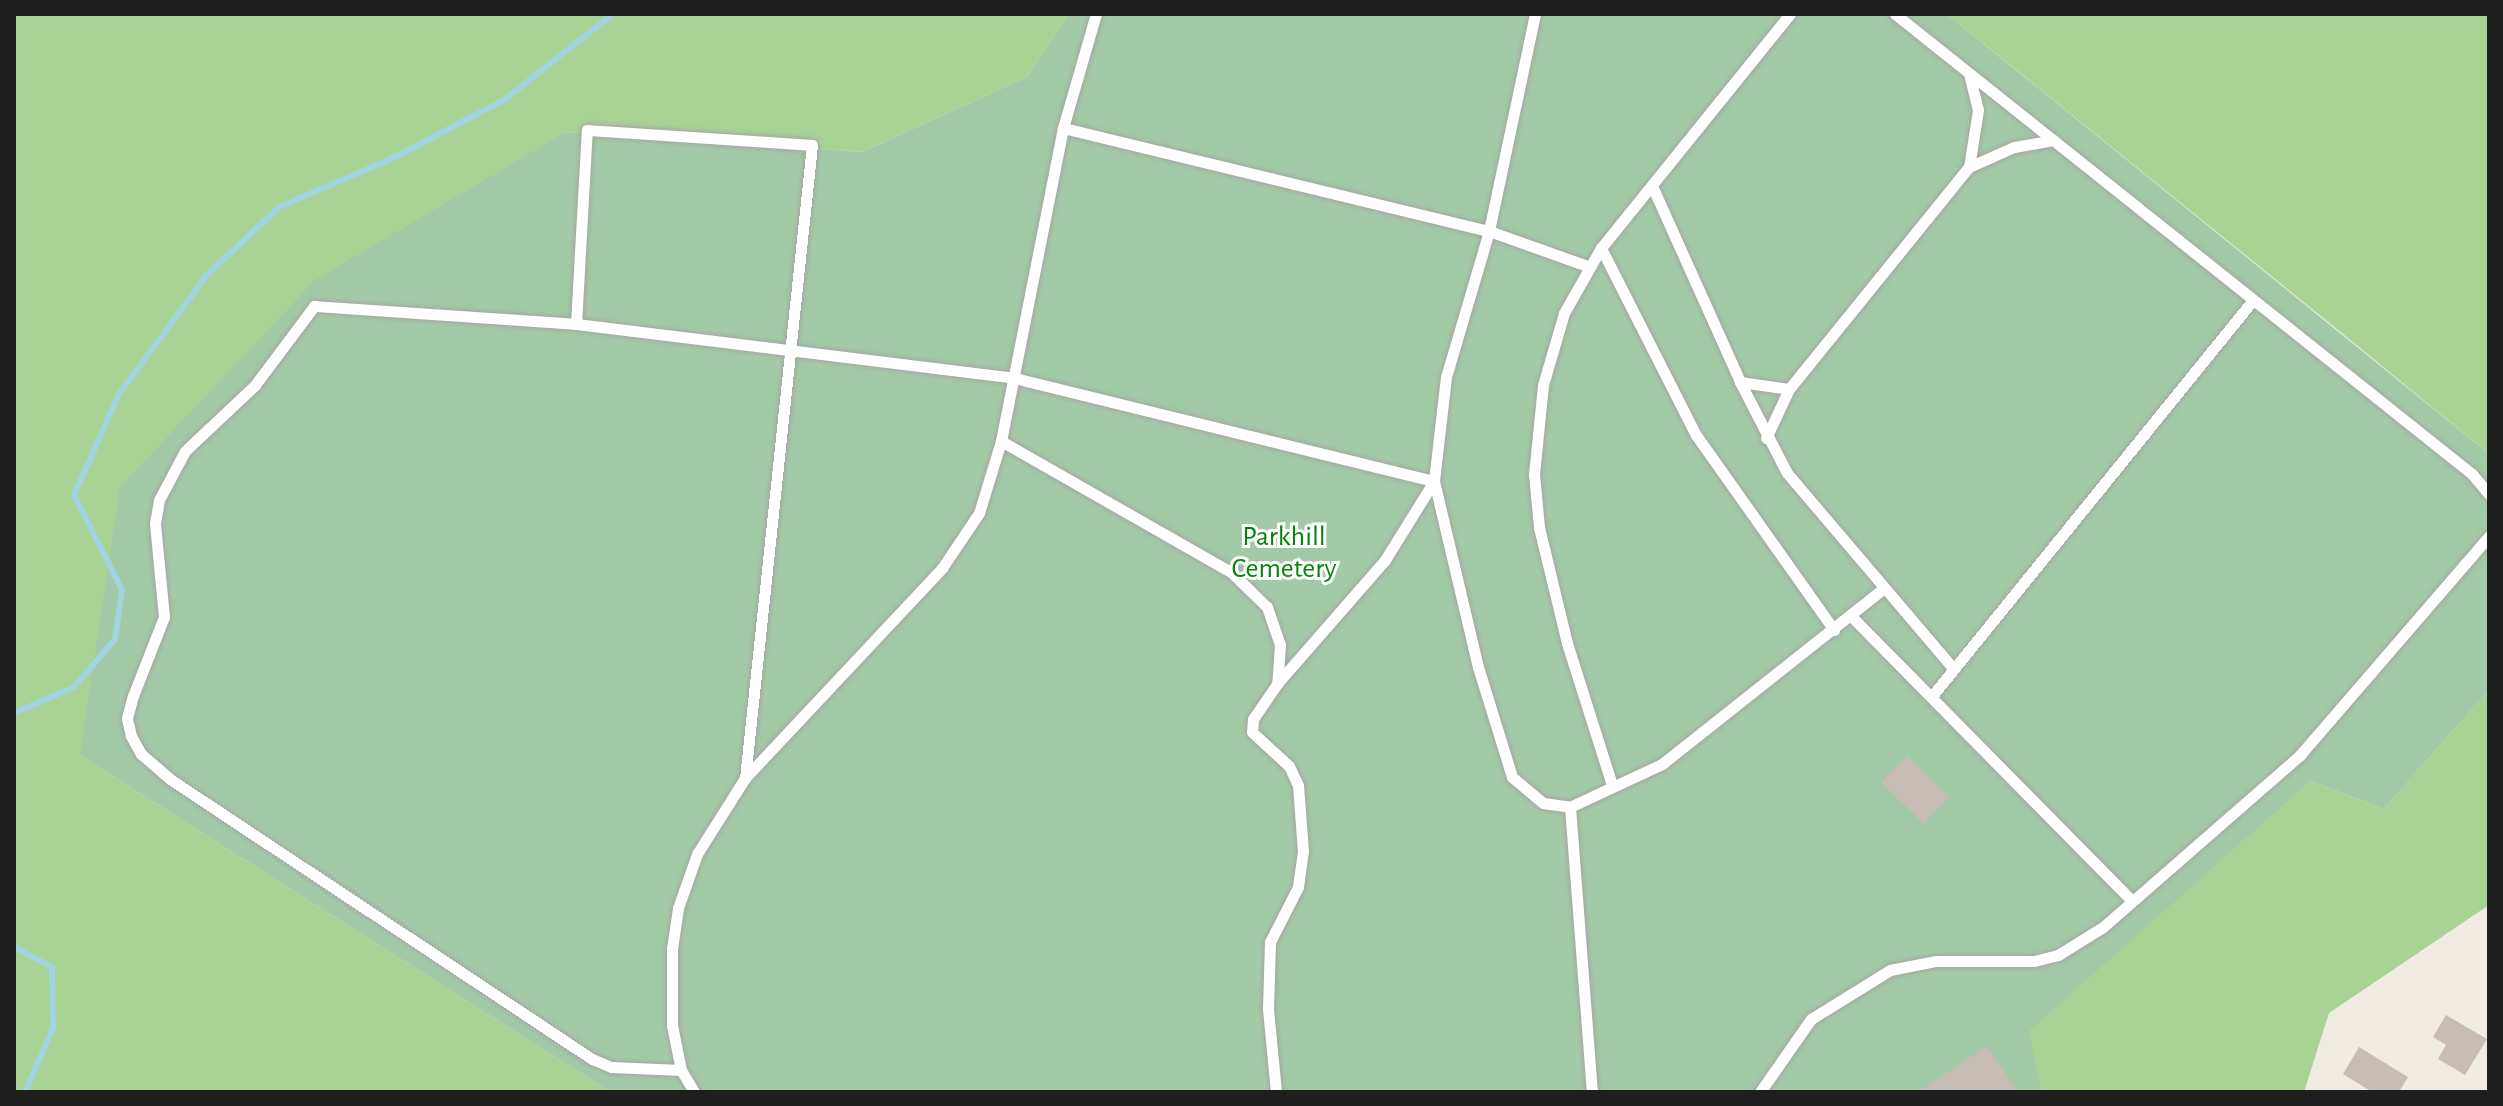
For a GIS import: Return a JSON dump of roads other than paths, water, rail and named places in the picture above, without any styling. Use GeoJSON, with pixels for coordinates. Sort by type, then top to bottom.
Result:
{"type":"FeatureCollection","features":[{"type":"Feature","properties":{"kind":"lane"},"geometry":{"type":"LineString","coordinates":[[694,1092],[681,1070],[670,979],[678,908],[697,854],[745,778],[967,537],[1001,441],[1063,128],[1096,14]]}},
{"type":"Feature","properties":{"kind":"lane"},"geometry":{"type":"LineString","coordinates":[[1535,14],[1489,231],[1446,377],[1434,481],[1478,667],[1512,777],[1543,803],[1570,807],[1662,764],[1883,589]]}},
{"type":"Feature","properties":{"kind":"lane"},"geometry":{"type":"LineString","coordinates":[[1612,785],[1567,643],[1539,527],[1534,474],[1551,350],[1564,313],[1601,248],[1653,188],[1790,14]]}},
{"type":"Feature","properties":{"kind":"lane"},"geometry":{"type":"LineString","coordinates":[[1895,14],[1970,77],[2472,474],[2489,494]]}},
{"type":"Feature","properties":{"kind":"lane"},"geometry":{"type":"LineString","coordinates":[[1969,167],[1978,110],[1970,77]]}},
{"type":"Feature","properties":{"kind":"lane"},"geometry":{"type":"LineString","coordinates":[[1063,128],[1489,231],[1590,267]]}},
{"type":"Feature","properties":{"kind":"lane"},"geometry":{"type":"LineString","coordinates":[[576,324],[587,130],[812,145],[787,347],[745,778]]}},
{"type":"Feature","properties":{"kind":"lane"},"geometry":{"type":"LineString","coordinates":[[1766,438],[1789,389],[1969,167],[2014,147],[2053,140]]}},
{"type":"Feature","properties":{"kind":"lane"},"geometry":{"type":"LineString","coordinates":[[1653,188],[1766,438],[1787,473],[1952,667]]}},
{"type":"Feature","properties":{"kind":"lane"},"geometry":{"type":"LineString","coordinates":[[1601,248],[1696,435],[1834,630]]}},
{"type":"Feature","properties":{"kind":"lane"},"geometry":{"type":"LineString","coordinates":[[1932,696],[1952,667],[2253,300]]}},
{"type":"Feature","properties":{"kind":"lane"},"geometry":{"type":"LineString","coordinates":[[681,1070],[611,1067],[592,1059],[170,779],[141,754],[127,718],[164,617],[155,523],[159,500],[185,451],[255,385],[314,306],[576,324],[787,347],[1014,378],[1434,481]]}},
{"type":"Feature","properties":{"kind":"lane"},"geometry":{"type":"LineString","coordinates":[[1740,382],[1789,389]]}},
{"type":"Feature","properties":{"kind":"lane"},"geometry":{"type":"LineString","coordinates":[[1001,441],[1250,587],[1267,607],[1280,645],[1277,684]]}},
{"type":"Feature","properties":{"kind":"lane"},"geometry":{"type":"LineString","coordinates":[[1276,1092],[1268,998],[1270,942],[1303,870],[1298,785],[1289,766],[1252,732],[1253,719],[1277,684],[1385,560],[1434,481]]}},
{"type":"Feature","properties":{"kind":"lane"},"geometry":{"type":"LineString","coordinates":[[1760,1092],[1811,1019],[1890,970],[1936,961],[2034,961],[2058,955],[2103,927],[2300,755],[2489,536]]}},
{"type":"Feature","properties":{"kind":"lane"},"geometry":{"type":"LineString","coordinates":[[1851,616],[2132,901]]}},
{"type":"Feature","properties":{"kind":"lane"},"geometry":{"type":"LineString","coordinates":[[1570,807],[1592,1092]]}},
{"type":"Feature","properties":{"kind":"waterway"},"geometry":{"type":"LineString","coordinates":[[14,713],[74,687],[115,639],[122,590],[74,495],[119,394],[206,276],[279,207],[395,157],[504,100],[613,14]]}},
{"type":"Feature","properties":{"kind":"waterway"},"geometry":{"type":"LineString","coordinates":[[14,947],[52,967],[53,1028],[25,1092]]}},
{"type":"Feature","properties":{"kind":"park label","name":"Parkhill Cemetery"},"geometry":{"type":"Point","coordinates":[1284,553]}}]}
